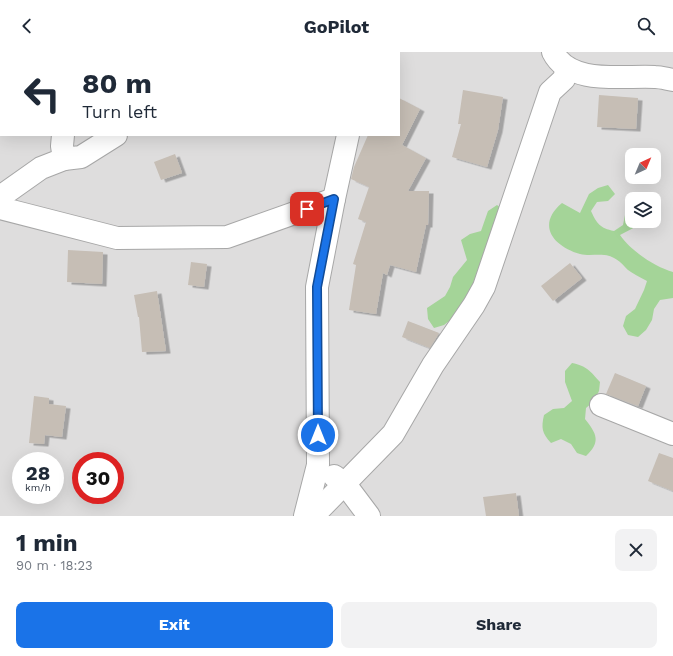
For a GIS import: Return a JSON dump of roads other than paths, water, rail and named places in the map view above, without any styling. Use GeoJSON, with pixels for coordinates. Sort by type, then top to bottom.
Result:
{"type":"FeatureCollection","features":[{"type":"Feature","properties":{"kind":"street"},"geometry":{"type":"LineString","coordinates":[[560,60],[590,76],[656,77],[673,80]]}},
{"type":"Feature","properties":{"kind":"street"},"geometry":{"type":"LineString","coordinates":[[313,516],[393,434],[433,365],[474,305],[484,287],[550,92],[564,79],[560,60]]}},
{"type":"Feature","properties":{"kind":"street"},"geometry":{"type":"LineString","coordinates":[[63,136],[62,146],[64,160]]}},
{"type":"Feature","properties":{"kind":"street"},"geometry":{"type":"LineString","coordinates":[[0,197],[41,168],[64,160],[81,157],[114,136]]}},
{"type":"Feature","properties":{"kind":"street"},"geometry":{"type":"LineString","coordinates":[[305,516],[318,465],[317,287],[348,136]]}},
{"type":"Feature","properties":{"kind":"street"},"geometry":{"type":"LineString","coordinates":[[0,208],[118,238],[227,237],[334,199]]}},
{"type":"Feature","properties":{"kind":"street"},"geometry":{"type":"LineString","coordinates":[[601,405],[673,434]]}},
{"type":"Feature","properties":{"kind":"street"},"geometry":{"type":"LineString","coordinates":[[318,465],[345,484],[369,516]]}}]}
